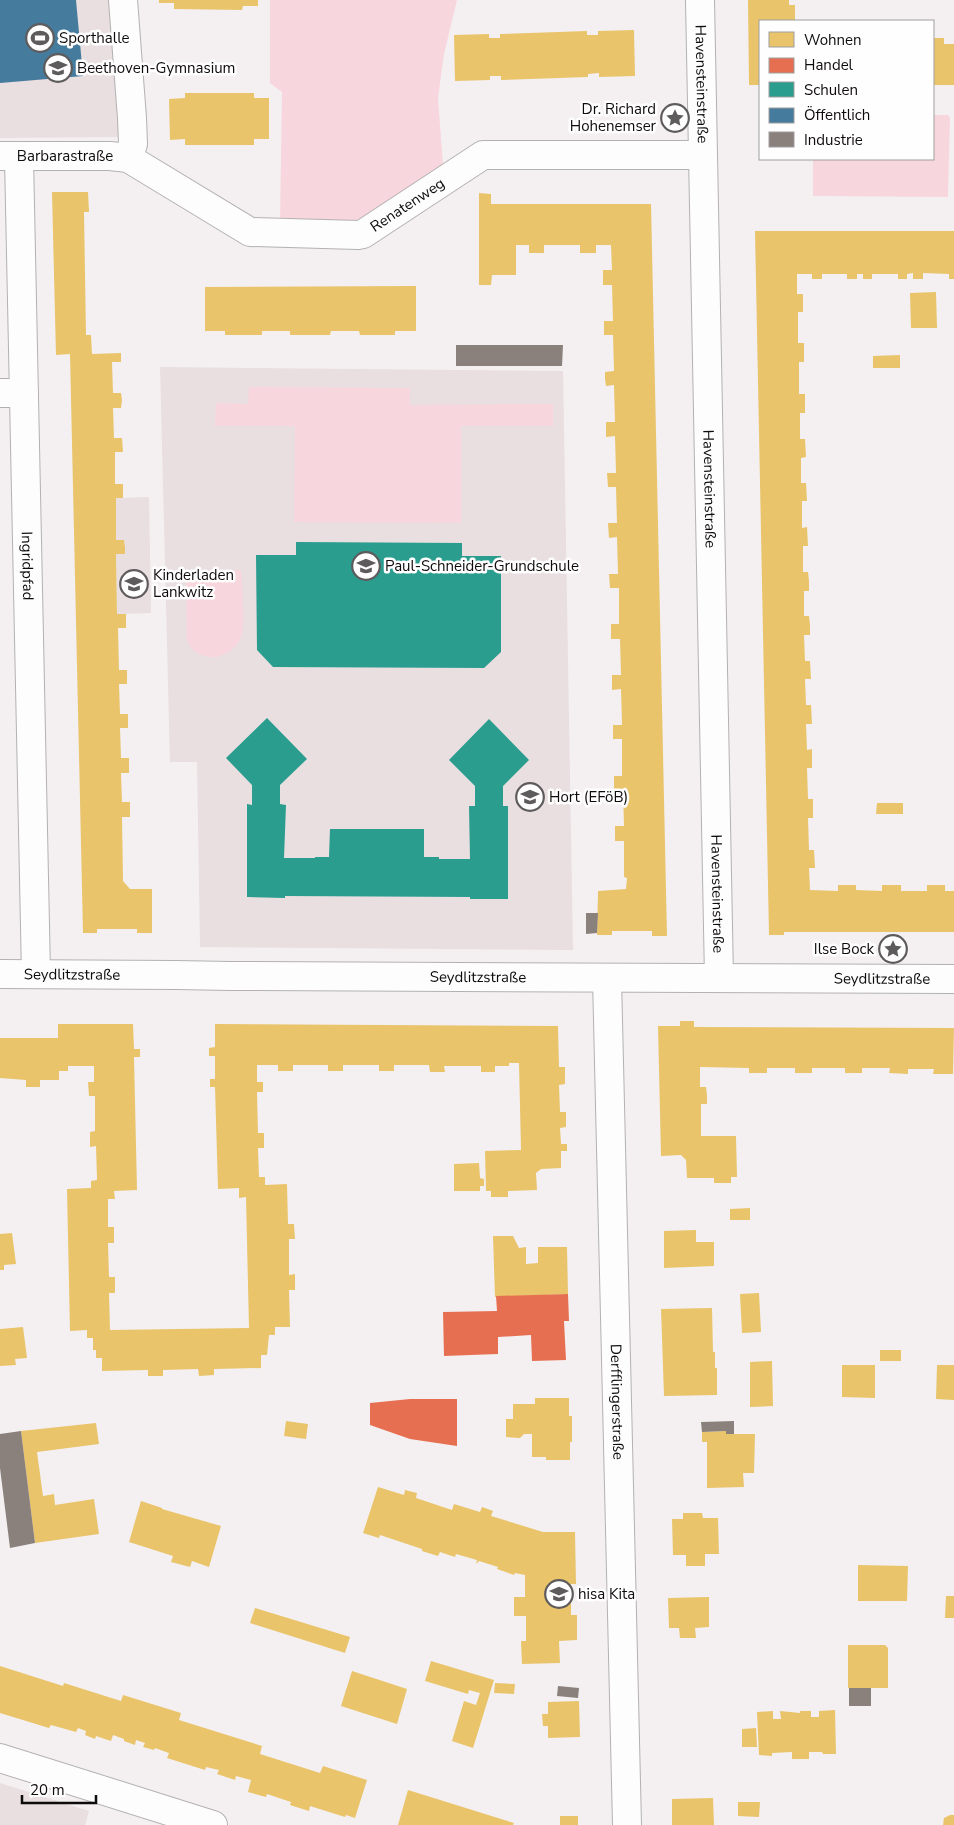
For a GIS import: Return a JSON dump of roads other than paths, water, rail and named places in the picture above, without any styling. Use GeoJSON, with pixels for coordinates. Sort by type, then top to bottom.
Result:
{"type":"FeatureCollection","features":[{"type":"Feature","properties":{"kind":"street"},"geometry":{"type":"LineString","coordinates":[[123,0],[133,144],[128,158]]}},
{"type":"Feature","properties":{"kind":"street","name":"Havensteinstraße"},"geometry":{"type":"LineString","coordinates":[[700,0],[719,978]]}},
{"type":"Feature","properties":{"kind":"street","name":"Renatenweg"},"geometry":{"type":"LineString","coordinates":[[128,158],[250,232],[358,235],[363,234],[483,155],[702,155]]}},
{"type":"Feature","properties":{"kind":"street","name":"Barbarastraße"},"geometry":{"type":"LineString","coordinates":[[10,156],[110,156],[128,158]]}},
{"type":"Feature","properties":{"kind":"street","name":"Ingridpfad"},"geometry":{"type":"LineString","coordinates":[[10,156],[12,393],[36,974]]}},
{"type":"Feature","properties":{"kind":"street","name":"Seydlitzstraße"},"geometry":{"type":"LineString","coordinates":[[0,974],[954,979]]}},
{"type":"Feature","properties":{"kind":"street","name":"Derfflingerstraße"},"geometry":{"type":"LineString","coordinates":[[607,978],[627,1825]]}},
{"type":"Feature","properties":{"kind":"street"},"geometry":{"type":"LineString","coordinates":[[0,1758],[213,1825]]}},
{"type":"Feature","properties":{"kind":"place","name":"Sporthalle"},"geometry":{"type":"Point","coordinates":[40,38]}},
{"type":"Feature","properties":{"kind":"place","name":"Beethoven-Gymnasium"},"geometry":{"type":"Point","coordinates":[58,68]}},
{"type":"Feature","properties":{"kind":"place","name":"Dr. Richard Hohenemser"},"geometry":{"type":"Point","coordinates":[675,118]}},
{"type":"Feature","properties":{"kind":"place","name":"Paul-Schneider-Grundschule"},"geometry":{"type":"Point","coordinates":[366,566]}},
{"type":"Feature","properties":{"kind":"place","name":"Kinderladen Lankwitz"},"geometry":{"type":"Point","coordinates":[134,584]}},
{"type":"Feature","properties":{"kind":"place","name":"Hort (EFöB)"},"geometry":{"type":"Point","coordinates":[530,797]}},
{"type":"Feature","properties":{"kind":"place","name":"Ilse Bock"},"geometry":{"type":"Point","coordinates":[893,949]}},
{"type":"Feature","properties":{"kind":"place","name":"hisa Kita"},"geometry":{"type":"Point","coordinates":[559,1594]}}]}
